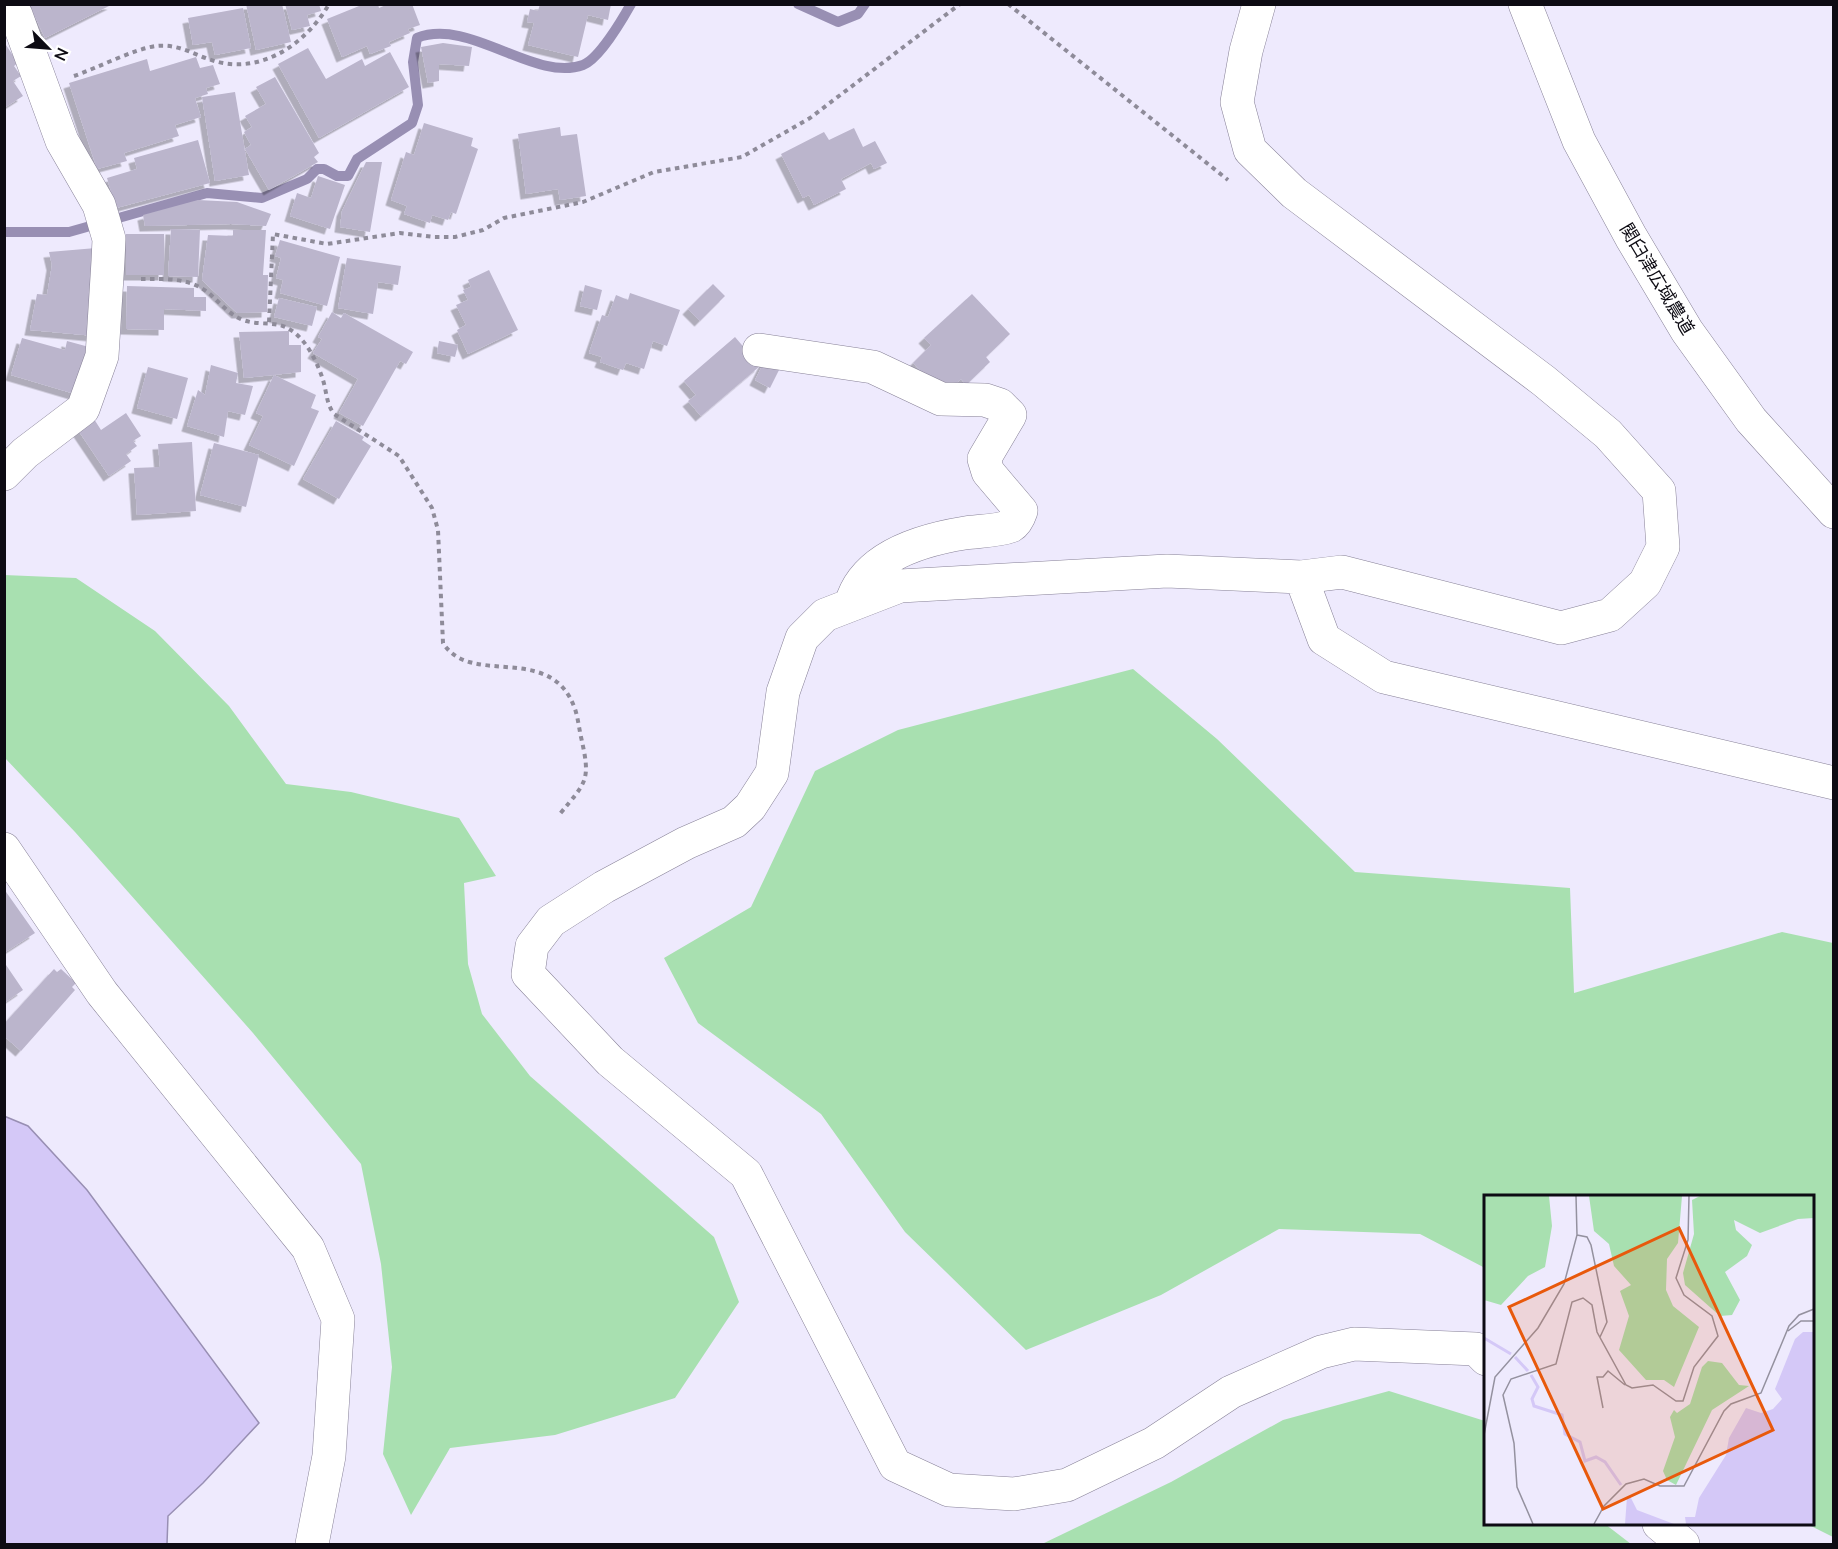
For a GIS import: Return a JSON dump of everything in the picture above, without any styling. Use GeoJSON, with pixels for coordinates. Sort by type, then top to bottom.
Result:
{"type":"FeatureCollection","features":[{"type":"Feature","properties":{"kind":"street"},"geometry":{"type":"LineString","coordinates":[[4,474],[25,453],[83,409],[102,356],[109,239],[99,205],[62,141],[16,15],[9,4]]}},
{"type":"Feature","properties":{"kind":"street"},"geometry":{"type":"LineString","coordinates":[[1259,4],[1246,51],[1237,102],[1250,150],[1294,194],[1553,388],[1608,434],[1659,491],[1662,547],[1646,583],[1610,615],[1561,628],[1342,572],[1301,577],[1167,571],[900,586],[825,615],[802,638],[783,692],[772,773],[750,807],[734,822],[655,859],[604,887],[550,921],[532,946],[528,974],[610,1061],[746,1174],[896,1465],[949,1490],[1014,1494],[1067,1485],[1154,1443],[1231,1392],[1321,1352],[1354,1344],[1476,1349],[1484,1358]]}},
{"type":"Feature","properties":{"kind":"street","name":"関臼津広域農道"},"geometry":{"type":"LineString","coordinates":[[1527,10],[1579,141],[1631,237],[1687,331],[1751,420],[1833,512]]}},
{"type":"Feature","properties":{"kind":"street"},"geometry":{"type":"LineString","coordinates":[[759,350],[873,366],[940,399],[986,400],[1000,405],[1010,415],[984,459],[988,472],[1022,511],[1019,518],[1012,525],[962,534],[896,554],[874,566],[863,578],[852,604]]}},
{"type":"Feature","properties":{"kind":"street"},"geometry":{"type":"LineString","coordinates":[[1301,577],[1324,639],[1384,677],[1833,783]]}},
{"type":"Feature","properties":{"kind":"street"},"geometry":{"type":"LineString","coordinates":[[4,849],[102,993],[308,1248],[338,1318],[329,1456],[312,1545]]}},
{"type":"Feature","properties":{"kind":"street"},"geometry":{"type":"LineString","coordinates":[[1660,1525],[1683,1545]]}},
{"type":"Feature","properties":{"kind":"path"},"geometry":{"type":"LineString","coordinates":[[43,88],[155,46],[186,48],[222,63],[241,64],[263,60],[289,49],[307,36],[329,4]]}},
{"type":"Feature","properties":{"kind":"path"},"geometry":{"type":"LineString","coordinates":[[269,322],[273,234],[327,244],[400,233],[455,237],[483,230],[504,218],[583,202],[654,172],[742,157],[810,118],[960,4]]}},
{"type":"Feature","properties":{"kind":"path"},"geometry":{"type":"LineString","coordinates":[[1008,4],[1202,161],[1234,183]]}},
{"type":"Feature","properties":{"kind":"path"},"geometry":{"type":"LineString","coordinates":[[107,280],[181,280],[198,286],[244,320],[269,322],[293,331],[304,342],[323,381],[327,404],[334,414],[399,456],[432,508],[438,530],[443,643],[447,649],[456,657],[473,663],[530,668],[542,673],[558,684],[575,708],[587,766],[586,778],[582,788],[559,815]]}},
{"type":"Feature","properties":{"kind":"green space"},"geometry":{"type":"Polygon","coordinates":[[[4,575],[76,578],[155,631],[229,706],[286,784],[351,792],[459,818],[496,876],[464,883],[468,964],[482,1014],[530,1076],[714,1237],[739,1302],[675,1398],[555,1435],[450,1448],[411,1515],[383,1454],[392,1367],[381,1264],[361,1164],[253,1033],[75,832],[5,758],[4,575]]]}},
{"type":"Feature","properties":{"kind":"green space"},"geometry":{"type":"Polygon","coordinates":[[[1133,669],[1217,739],[1355,872],[1570,888],[1574,993],[1782,932],[1833,943],[1833,1537],[1809,1525],[1814,1525],[1814,1195],[1484,1195],[1484,1267],[1420,1234],[1279,1229],[1161,1295],[1026,1350],[905,1232],[821,1114],[698,1023],[664,958],[751,907],[815,771],[898,730],[1133,669]]]}},
{"type":"Feature","properties":{"kind":"green space"},"geometry":{"type":"Polygon","coordinates":[[[1389,1391],[1484,1421],[1484,1525],[1606,1525],[1631,1544],[1042,1544],[1171,1482],[1283,1420],[1389,1391]]]}},
{"type":"Feature","properties":{"kind":"shaded area"},"geometry":{"type":"Polygon","coordinates":[[[4,1116],[28,1126],[87,1190],[259,1423],[203,1483],[168,1516],[167,1544],[5,1544],[4,1116]]]}},
{"type":"Feature","properties":{"kind":"building"},"geometry":{"type":"Polygon","coordinates":[[[29,4],[113,4],[45,38],[29,4]]]}},
{"type":"Feature","properties":{"kind":"building"},"geometry":{"type":"Polygon","coordinates":[[[246,4],[282,4],[291,42],[256,50],[246,4]]]}},
{"type":"Feature","properties":{"kind":"building"},"geometry":{"type":"Polygon","coordinates":[[[285,4],[319,4],[321,11],[307,15],[310,26],[292,30],[285,4]]]}},
{"type":"Feature","properties":{"kind":"building"},"geometry":{"type":"Polygon","coordinates":[[[364,4],[378,4],[379,8],[388,4],[412,4],[420,25],[408,29],[410,33],[389,42],[391,46],[370,54],[367,46],[342,57],[327,19],[364,4]]]}},
{"type":"Feature","properties":{"kind":"building"},"geometry":{"type":"Polygon","coordinates":[[[540,4],[611,4],[608,20],[588,15],[578,57],[528,45],[534,23],[527,22],[530,9],[538,11],[540,4]]]}},
{"type":"Feature","properties":{"kind":"building"},"geometry":{"type":"Polygon","coordinates":[[[243,8],[251,48],[215,55],[212,42],[193,45],[188,18],[243,8]]]}},
{"type":"Feature","properties":{"kind":"building"},"geometry":{"type":"Polygon","coordinates":[[[4,42],[18,63],[14,66],[21,76],[13,81],[23,96],[4,108],[4,42]]]}},
{"type":"Feature","properties":{"kind":"building"},"geometry":{"type":"Polygon","coordinates":[[[443,43],[472,47],[469,66],[439,64],[439,81],[428,83],[421,47],[443,43]]]}},
{"type":"Feature","properties":{"kind":"building"},"geometry":{"type":"Polygon","coordinates":[[[308,48],[326,79],[362,59],[365,66],[390,52],[409,87],[319,138],[278,64],[308,48]]]}},
{"type":"Feature","properties":{"kind":"building"},"geometry":{"type":"Polygon","coordinates":[[[196,57],[200,68],[213,65],[220,84],[206,88],[208,94],[195,98],[201,117],[175,125],[179,136],[124,153],[127,161],[97,169],[69,83],[147,59],[150,71],[196,57]]]}},
{"type":"Feature","properties":{"kind":"building"},"geometry":{"type":"Polygon","coordinates":[[[275,77],[319,153],[314,157],[318,162],[269,190],[245,149],[251,145],[244,132],[252,127],[245,116],[266,104],[256,87],[275,77]]]}},
{"type":"Feature","properties":{"kind":"building"},"geometry":{"type":"Polygon","coordinates":[[[235,92],[249,175],[215,181],[202,97],[235,92]]]}},
{"type":"Feature","properties":{"kind":"building"},"geometry":{"type":"Polygon","coordinates":[[[424,123],[473,138],[471,146],[478,149],[456,214],[451,212],[448,220],[432,215],[430,223],[404,214],[407,206],[391,200],[406,152],[414,155],[424,123]]]}},
{"type":"Feature","properties":{"kind":"building"},"geometry":{"type":"Polygon","coordinates":[[[560,127],[561,136],[577,134],[586,196],[560,200],[558,189],[526,194],[518,134],[560,127]]]}},
{"type":"Feature","properties":{"kind":"building"},"geometry":{"type":"Polygon","coordinates":[[[854,128],[863,147],[875,141],[887,163],[874,169],[871,163],[841,179],[846,189],[814,205],[809,195],[803,198],[781,154],[824,132],[829,140],[854,128]]]}},
{"type":"Feature","properties":{"kind":"building"},"geometry":{"type":"Polygon","coordinates":[[[198,140],[210,183],[116,208],[107,178],[137,169],[134,158],[198,140]]]}},
{"type":"Feature","properties":{"kind":"building"},"geometry":{"type":"Polygon","coordinates":[[[366,162],[382,162],[370,232],[340,227],[342,211],[366,162]]]}},
{"type":"Feature","properties":{"kind":"building"},"geometry":{"type":"Polygon","coordinates":[[[318,176],[345,185],[330,229],[290,216],[297,193],[311,198],[318,176]]]}},
{"type":"Feature","properties":{"kind":"building"},"geometry":{"type":"Polygon","coordinates":[[[198,200],[237,202],[271,214],[266,226],[231,224],[145,226],[143,215],[198,200]]]}},
{"type":"Feature","properties":{"kind":"building"},"geometry":{"type":"Polygon","coordinates":[[[171,229],[200,230],[198,277],[168,276],[171,229]]]}},
{"type":"Feature","properties":{"kind":"building"},"geometry":{"type":"Polygon","coordinates":[[[233,230],[266,230],[263,275],[268,275],[267,312],[237,313],[202,280],[208,235],[233,236],[233,230]]]}},
{"type":"Feature","properties":{"kind":"building"},"geometry":{"type":"Polygon","coordinates":[[[126,234],[164,234],[164,275],[126,275],[126,234]]]}},
{"type":"Feature","properties":{"kind":"building"},"geometry":{"type":"Polygon","coordinates":[[[280,240],[340,257],[327,306],[280,293],[283,280],[276,278],[281,258],[275,256],[280,240]]]}},
{"type":"Feature","properties":{"kind":"building"},"geometry":{"type":"Polygon","coordinates":[[[96,248],[95,336],[30,330],[37,294],[47,295],[52,265],[49,252],[96,248]]]}},
{"type":"Feature","properties":{"kind":"building"},"geometry":{"type":"Polygon","coordinates":[[[347,258],[401,266],[398,285],[378,282],[373,314],[338,308],[347,258]]]}},
{"type":"Feature","properties":{"kind":"building"},"geometry":{"type":"Polygon","coordinates":[[[489,270],[518,330],[468,354],[457,330],[466,325],[456,305],[468,300],[463,290],[471,287],[468,280],[489,270]]]}},
{"type":"Feature","properties":{"kind":"building"},"geometry":{"type":"Polygon","coordinates":[[[713,284],[725,296],[700,321],[688,309],[713,284]]]}},
{"type":"Feature","properties":{"kind":"building"},"geometry":{"type":"Polygon","coordinates":[[[585,285],[602,290],[597,310],[580,306],[585,285]]]}},
{"type":"Feature","properties":{"kind":"building"},"geometry":{"type":"Polygon","coordinates":[[[127,286],[194,288],[194,297],[206,297],[206,311],[164,309],[164,330],[126,329],[127,286]]]}},
{"type":"Feature","properties":{"kind":"building"},"geometry":{"type":"Polygon","coordinates":[[[630,293],[680,310],[667,346],[653,341],[644,369],[626,363],[623,370],[600,362],[602,357],[589,353],[602,315],[608,317],[616,295],[628,300],[630,293]]]}},
{"type":"Feature","properties":{"kind":"building"},"geometry":{"type":"Polygon","coordinates":[[[972,294],[1010,334],[986,357],[990,362],[966,385],[961,379],[944,395],[913,363],[931,345],[924,338],[972,294]]]}},
{"type":"Feature","properties":{"kind":"building"},"geometry":{"type":"Polygon","coordinates":[[[279,298],[317,307],[312,326],[274,317],[279,298]]]}},
{"type":"Feature","properties":{"kind":"building"},"geometry":{"type":"Polygon","coordinates":[[[332,312],[341,318],[344,313],[413,352],[406,364],[400,361],[363,426],[339,413],[358,379],[313,353],[322,339],[318,337],[332,312]]]}},
{"type":"Feature","properties":{"kind":"building"},"geometry":{"type":"Polygon","coordinates":[[[289,331],[289,345],[301,345],[301,372],[244,378],[239,332],[289,331]]]}},
{"type":"Feature","properties":{"kind":"building"},"geometry":{"type":"Polygon","coordinates":[[[735,337],[760,366],[701,416],[688,401],[696,395],[684,381],[735,337]]]}},
{"type":"Feature","properties":{"kind":"building"},"geometry":{"type":"Polygon","coordinates":[[[22,338],[65,350],[67,341],[89,347],[75,394],[11,375],[22,338]]]}},
{"type":"Feature","properties":{"kind":"building"},"geometry":{"type":"Polygon","coordinates":[[[439,341],[458,345],[455,357],[437,353],[439,341]]]}},
{"type":"Feature","properties":{"kind":"building"},"geometry":{"type":"Polygon","coordinates":[[[766,358],[781,366],[770,388],[755,380],[766,358]]]}},
{"type":"Feature","properties":{"kind":"building"},"geometry":{"type":"Polygon","coordinates":[[[211,365],[238,373],[236,383],[253,386],[245,415],[228,411],[224,437],[187,426],[198,390],[205,395],[211,365]]]}},
{"type":"Feature","properties":{"kind":"building"},"geometry":{"type":"Polygon","coordinates":[[[148,367],[188,378],[177,419],[137,408],[148,367]]]}},
{"type":"Feature","properties":{"kind":"building"},"geometry":{"type":"Polygon","coordinates":[[[274,375],[316,395],[311,408],[319,411],[294,466],[249,445],[263,416],[256,413],[274,375]]]}},
{"type":"Feature","properties":{"kind":"building"},"geometry":{"type":"Polygon","coordinates":[[[126,413],[141,436],[133,441],[137,446],[126,454],[131,461],[109,476],[78,430],[94,419],[101,430],[126,413]]]}},
{"type":"Feature","properties":{"kind":"building"},"geometry":{"type":"Polygon","coordinates":[[[336,421],[364,437],[362,440],[371,446],[339,499],[303,479],[336,421]]]}},
{"type":"Feature","properties":{"kind":"building"},"geometry":{"type":"Polygon","coordinates":[[[192,442],[196,511],[137,515],[134,468],[160,467],[158,444],[192,442]]]}},
{"type":"Feature","properties":{"kind":"building"},"geometry":{"type":"Polygon","coordinates":[[[214,443],[259,455],[246,507],[200,495],[214,443]]]}},
{"type":"Feature","properties":{"kind":"building"},"geometry":{"type":"Polygon","coordinates":[[[4,889],[35,933],[4,953],[4,889]]]}},
{"type":"Feature","properties":{"kind":"building"},"geometry":{"type":"Polygon","coordinates":[[[4,962],[23,990],[4,1003],[4,962]]]}},
{"type":"Feature","properties":{"kind":"building"},"geometry":{"type":"Polygon","coordinates":[[[54,969],[57,972],[61,969],[76,983],[72,987],[75,990],[21,1051],[4,1036],[4,1024],[54,969]]]}},
{"type":"Feature","properties":{"kind":"waterway"},"geometry":{"type":"LineString","coordinates":[[4,232],[69,232],[207,193],[262,198],[307,179],[317,169],[324,169],[337,176],[348,176],[357,159],[412,123],[418,105],[413,62],[417,38],[437,34],[458,36],[544,65],[564,68],[583,65],[596,55],[610,38],[631,4]]}},
{"type":"Feature","properties":{"kind":"waterway"},"geometry":{"type":"LineString","coordinates":[[798,4],[838,22],[858,14],[865,4]]}}]}
